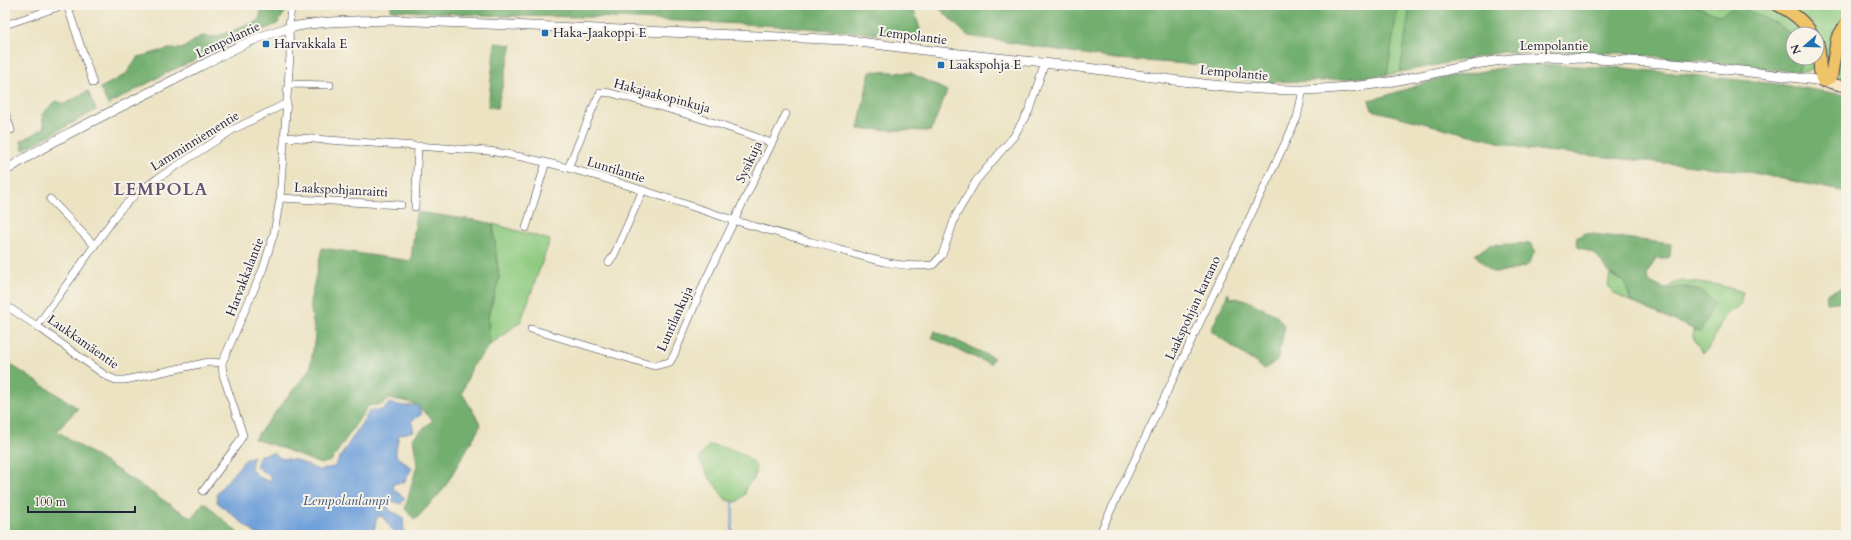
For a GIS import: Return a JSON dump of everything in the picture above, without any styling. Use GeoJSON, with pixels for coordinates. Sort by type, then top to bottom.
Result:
{"type":"FeatureCollection","features":[{"type":"Feature","properties":{"kind":"highway"},"geometry":{"type":"LineString","coordinates":[[1778,5],[1788,10],[1805,26]]}},
{"type":"Feature","properties":{"kind":"highway"},"geometry":{"type":"LineString","coordinates":[[1819,66],[1819,74],[1823,81],[1831,77],[1837,38],[1846,24]]}},
{"type":"Feature","properties":{"kind":"main road","name":"Lempolantie"},"geometry":{"type":"LineString","coordinates":[[1823,81],[1846,88]]}},
{"type":"Feature","properties":{"kind":"street"},"geometry":{"type":"LineString","coordinates":[[5,25],[65,5],[93,83]]}},
{"type":"Feature","properties":{"kind":"street","name":"Harvakkalantie"},"geometry":{"type":"LineString","coordinates":[[222,363],[263,269],[274,233],[280,198],[290,56],[288,28],[291,5]]}},
{"type":"Feature","properties":{"kind":"street","name":"Lempolantie"},"geometry":{"type":"LineString","coordinates":[[5,171],[20,161],[105,115],[221,56],[288,28],[345,21],[394,20],[846,40],[904,48],[1045,63],[1221,86],[1303,90],[1382,83],[1449,68],[1522,58],[1587,58],[1644,61],[1823,81]]}},
{"type":"Feature","properties":{"kind":"street","name":"Luntilantie"},"geometry":{"type":"LineString","coordinates":[[284,136],[489,151],[546,162],[643,190],[735,220],[878,261],[923,266],[933,265],[942,256],[956,216],[976,181],[1014,136],[1029,110],[1045,63]]}},
{"type":"Feature","properties":{"kind":"street"},"geometry":{"type":"LineString","coordinates":[[288,84],[330,85]]}},
{"type":"Feature","properties":{"kind":"street","name":"Laakspohjan kartano"},"geometry":{"type":"LineString","coordinates":[[1099,535],[1297,118],[1303,90]]}},
{"type":"Feature","properties":{"kind":"street","name":"Hakajaakopinkuja"},"geometry":{"type":"LineString","coordinates":[[568,168],[601,92],[611,93],[685,113],[745,132],[771,143]]}},
{"type":"Feature","properties":{"kind":"street","name":"Lamminniementie"},"geometry":{"type":"LineString","coordinates":[[37,326],[120,210],[137,193],[234,129],[287,102]]}},
{"type":"Feature","properties":{"kind":"street"},"geometry":{"type":"LineString","coordinates":[[5,112],[11,130]]}},
{"type":"Feature","properties":{"kind":"street","name":"Sysikuja"},"geometry":{"type":"LineString","coordinates":[[735,220],[786,114]]}},
{"type":"Feature","properties":{"kind":"street"},"geometry":{"type":"LineString","coordinates":[[415,207],[418,146]]}},
{"type":"Feature","properties":{"kind":"street"},"geometry":{"type":"LineString","coordinates":[[526,228],[546,162]]}},
{"type":"Feature","properties":{"kind":"street"},"geometry":{"type":"LineString","coordinates":[[609,262],[614,255],[643,190]]}},
{"type":"Feature","properties":{"kind":"street","name":"Laakspohjanraitti"},"geometry":{"type":"LineString","coordinates":[[280,198],[401,205]]}},
{"type":"Feature","properties":{"kind":"street"},"geometry":{"type":"LineString","coordinates":[[50,199],[94,245]]}},
{"type":"Feature","properties":{"kind":"street","name":"Luntilankuja"},"geometry":{"type":"LineString","coordinates":[[531,329],[654,366],[670,362],[704,283],[735,220]]}},
{"type":"Feature","properties":{"kind":"street","name":"Laukkamäentie"},"geometry":{"type":"LineString","coordinates":[[5,305],[37,326],[106,376],[116,380],[125,380],[209,362],[222,363]]}},
{"type":"Feature","properties":{"kind":"street"},"geometry":{"type":"LineString","coordinates":[[203,491],[243,435],[223,375],[222,363]]}},
{"type":"Feature","properties":{"kind":"green space"},"geometry":{"type":"Polygon","coordinates":[[[262,5],[280,5],[285,12],[277,24],[168,72],[108,105],[100,88],[125,75],[138,57],[168,49],[182,49],[201,36],[215,37],[259,21],[262,5]]]}},
{"type":"Feature","properties":{"kind":"green space"},"geometry":{"type":"Polygon","coordinates":[[[391,5],[912,5],[923,38],[783,26],[594,17],[499,16],[391,10],[391,5]]]}},
{"type":"Feature","properties":{"kind":"green space"},"geometry":{"type":"Polygon","coordinates":[[[938,5],[1398,5],[1387,75],[1320,81],[1264,82],[1213,74],[1200,65],[1116,59],[968,36],[941,10],[938,5]]]}},
{"type":"Feature","properties":{"kind":"green space"},"geometry":{"type":"Polygon","coordinates":[[[1398,5],[1411,5],[1400,72],[1387,75],[1398,5]]]}},
{"type":"Feature","properties":{"kind":"green space"},"geometry":{"type":"Polygon","coordinates":[[[1410,5],[1694,5],[1720,16],[1735,5],[1780,25],[1785,30],[1785,66],[1800,66],[1798,72],[1625,53],[1503,52],[1400,72],[1410,5]]]}},
{"type":"Feature","properties":{"kind":"green space"},"geometry":{"type":"Polygon","coordinates":[[[1694,5],[1769,5],[1791,17],[1799,26],[1785,26],[1785,30],[1780,25],[1720,16],[1694,5]]]}},
{"type":"Feature","properties":{"kind":"green space"},"geometry":{"type":"Polygon","coordinates":[[[1785,5],[1846,5],[1846,19],[1827,70],[1825,71],[1825,66],[1825,26],[1803,26],[1785,5]]]}},
{"type":"Feature","properties":{"kind":"green space"},"geometry":{"type":"Polygon","coordinates":[[[1846,32],[1846,82],[1839,76],[1836,69],[1839,52],[1846,32]]]}},
{"type":"Feature","properties":{"kind":"green space"},"geometry":{"type":"Polygon","coordinates":[[[495,43],[512,45],[497,108],[488,107],[495,43]]]}},
{"type":"Feature","properties":{"kind":"green space"},"geometry":{"type":"Polygon","coordinates":[[[1527,64],[1624,68],[1778,84],[1846,95],[1846,192],[1744,171],[1526,149],[1372,110],[1369,101],[1441,78],[1527,64]]]}},
{"type":"Feature","properties":{"kind":"green space"},"geometry":{"type":"Polygon","coordinates":[[[1800,66],[1814,66],[1808,72],[1798,72],[1800,66]]]}},
{"type":"Feature","properties":{"kind":"green space"},"geometry":{"type":"Polygon","coordinates":[[[870,71],[911,73],[947,91],[931,131],[858,129],[870,71]]]}},
{"type":"Feature","properties":{"kind":"green space"},"geometry":{"type":"Polygon","coordinates":[[[88,91],[96,110],[23,150],[21,141],[44,128],[42,114],[56,101],[65,104],[88,91]]]}},
{"type":"Feature","properties":{"kind":"green space"},"geometry":{"type":"Polygon","coordinates":[[[416,212],[493,224],[499,279],[488,316],[490,345],[472,367],[462,393],[481,425],[443,490],[415,520],[405,509],[417,465],[413,438],[433,420],[414,404],[389,399],[382,404],[368,406],[331,461],[320,464],[282,448],[254,439],[310,369],[315,336],[310,302],[322,248],[411,261],[416,212]]]}},
{"type":"Feature","properties":{"kind":"green space"},"geometry":{"type":"Polygon","coordinates":[[[493,224],[550,240],[521,321],[490,345],[488,316],[499,279],[493,224]]]}},
{"type":"Feature","properties":{"kind":"green space"},"geometry":{"type":"Polygon","coordinates":[[[1585,233],[1671,244],[1670,257],[1664,259],[1656,258],[1647,274],[1649,282],[1665,289],[1682,287],[1696,289],[1715,302],[1700,332],[1631,302],[1625,282],[1610,274],[1596,254],[1578,247],[1576,238],[1585,233]]]}},
{"type":"Feature","properties":{"kind":"green space"},"geometry":{"type":"Polygon","coordinates":[[[1530,243],[1535,251],[1528,265],[1510,271],[1492,272],[1475,255],[1489,245],[1530,243]]]}},
{"type":"Feature","properties":{"kind":"green space"},"geometry":{"type":"Polygon","coordinates":[[[1610,274],[1625,282],[1631,302],[1613,293],[1608,285],[1610,274]]]}},
{"type":"Feature","properties":{"kind":"green space"},"geometry":{"type":"Polygon","coordinates":[[[1678,281],[1711,284],[1743,292],[1740,305],[1725,315],[1708,349],[1702,353],[1693,337],[1694,329],[1700,331],[1665,289],[1678,281]]]}},
{"type":"Feature","properties":{"kind":"green space"},"geometry":{"type":"Polygon","coordinates":[[[1846,286],[1846,301],[1826,303],[1827,293],[1846,286]]]}},
{"type":"Feature","properties":{"kind":"green space"},"geometry":{"type":"Polygon","coordinates":[[[1228,293],[1230,298],[1244,299],[1276,315],[1285,327],[1277,361],[1264,369],[1211,331],[1228,293]]]}},
{"type":"Feature","properties":{"kind":"green space"},"geometry":{"type":"Polygon","coordinates":[[[935,331],[994,358],[990,364],[932,338],[935,331]]]}},
{"type":"Feature","properties":{"kind":"green space"},"geometry":{"type":"Polygon","coordinates":[[[5,361],[78,408],[57,431],[191,518],[204,502],[240,535],[5,535],[5,361]]]}},
{"type":"Feature","properties":{"kind":"green space"},"geometry":{"type":"Polygon","coordinates":[[[709,445],[723,447],[741,453],[756,466],[754,479],[746,487],[745,494],[737,502],[726,500],[707,474],[699,459],[709,445]]]}},
{"type":"Feature","properties":{"kind":"water","name":"Lempolanlampi"},"geometry":{"type":"Polygon","coordinates":[[[389,403],[404,406],[417,405],[422,414],[411,421],[414,431],[399,435],[396,449],[396,456],[412,468],[404,482],[393,484],[394,490],[405,498],[401,504],[392,501],[387,502],[389,510],[403,517],[404,534],[396,535],[382,516],[377,517],[373,535],[257,535],[217,502],[217,493],[245,460],[253,456],[251,469],[259,477],[269,481],[273,479],[256,466],[260,455],[274,453],[280,458],[296,460],[318,470],[334,467],[370,410],[382,410],[389,403]]]}},
{"type":"Feature","properties":{"kind":"waterway"},"geometry":{"type":"LineString","coordinates":[[732,535],[733,502]]}},
{"type":"Feature","properties":{"kind":"place","name":"Haka-Jaakoppi E"},"geometry":{"type":"Point","coordinates":[545,33]}},
{"type":"Feature","properties":{"kind":"place","name":"Harvakkala E"},"geometry":{"type":"Point","coordinates":[266,44]}},
{"type":"Feature","properties":{"kind":"place","name":"Laakspohja E"},"geometry":{"type":"Point","coordinates":[941,65]}},
{"type":"Feature","properties":{"kind":"district","name":"LEMPOLA"},"geometry":{"type":"Point","coordinates":[161,189]}}]}
